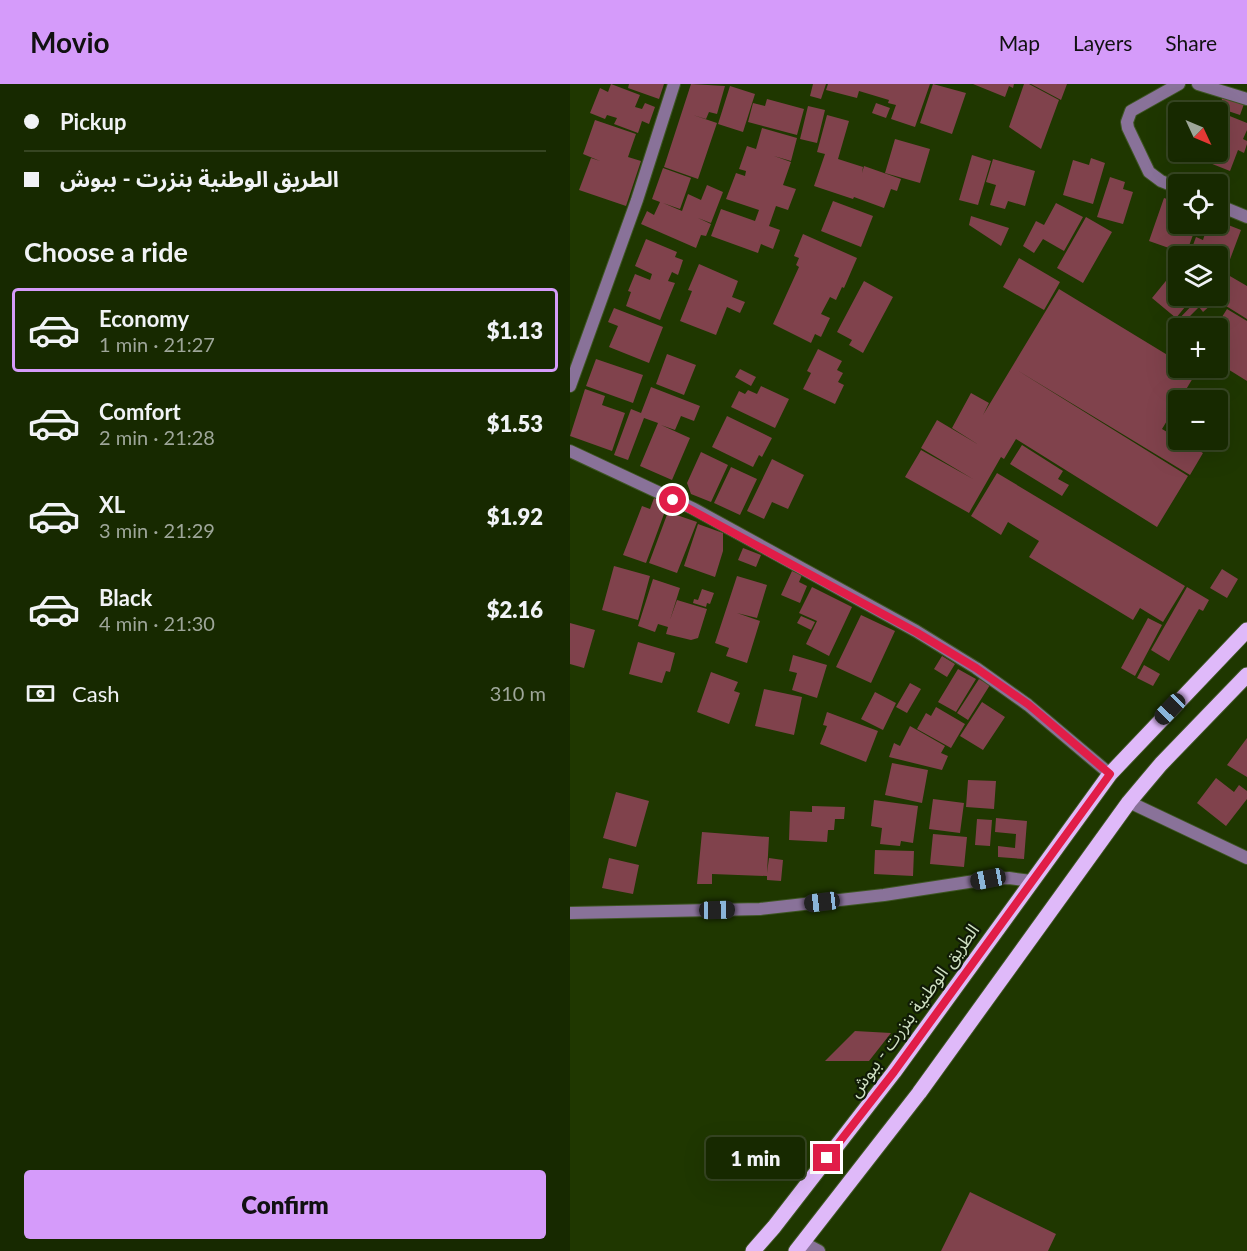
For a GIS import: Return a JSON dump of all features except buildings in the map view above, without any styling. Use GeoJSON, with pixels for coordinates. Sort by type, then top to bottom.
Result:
{"type":"FeatureCollection","features":[{"type":"Feature","properties":{"kind":"main road","name":"الطريق الوطنية بنزرت - ببوش"},"geometry":{"type":"LineString","coordinates":[[753,1251],[894,1072],[1110,774],[1247,630]]}},
{"type":"Feature","properties":{"kind":"main road"},"geometry":{"type":"LineString","coordinates":[[800,1247],[919,1093],[1129,802],[1161,764],[1247,675]]}},
{"type":"Feature","properties":{"kind":"street"},"geometry":{"type":"LineString","coordinates":[[570,386],[637,200],[674,84]]}},
{"type":"Feature","properties":{"kind":"street"},"geometry":{"type":"LineString","coordinates":[[1168,184],[1149,172],[1127,122],[1131,111],[1179,84]]}},
{"type":"Feature","properties":{"kind":"street"},"geometry":{"type":"LineString","coordinates":[[1198,84],[1247,99]]}},
{"type":"Feature","properties":{"kind":"street"},"geometry":{"type":"LineString","coordinates":[[1228,209],[1247,217]]}},
{"type":"Feature","properties":{"kind":"street"},"geometry":{"type":"LineString","coordinates":[[570,451],[694,509],[916,632],[976,668],[1029,705],[1110,774]]}},
{"type":"Feature","properties":{"kind":"street"},"geometry":{"type":"LineString","coordinates":[[1129,802],[1247,858]]}},
{"type":"Feature","properties":{"kind":"street"},"geometry":{"type":"LineString","coordinates":[[570,913],[760,909],[884,895],[988,879],[1009,878],[1031,881]]}},
{"type":"Feature","properties":{"kind":"street"},"geometry":{"type":"LineString","coordinates":[[800,1247],[819,1251]]}},
{"type":"Feature","properties":{"kind":"route"},"geometry":{"type":"LineString","coordinates":[[673,500],[694,509],[916,632],[976,668],[1029,705],[1110,774],[894,1072],[827,1158]]}}]}
